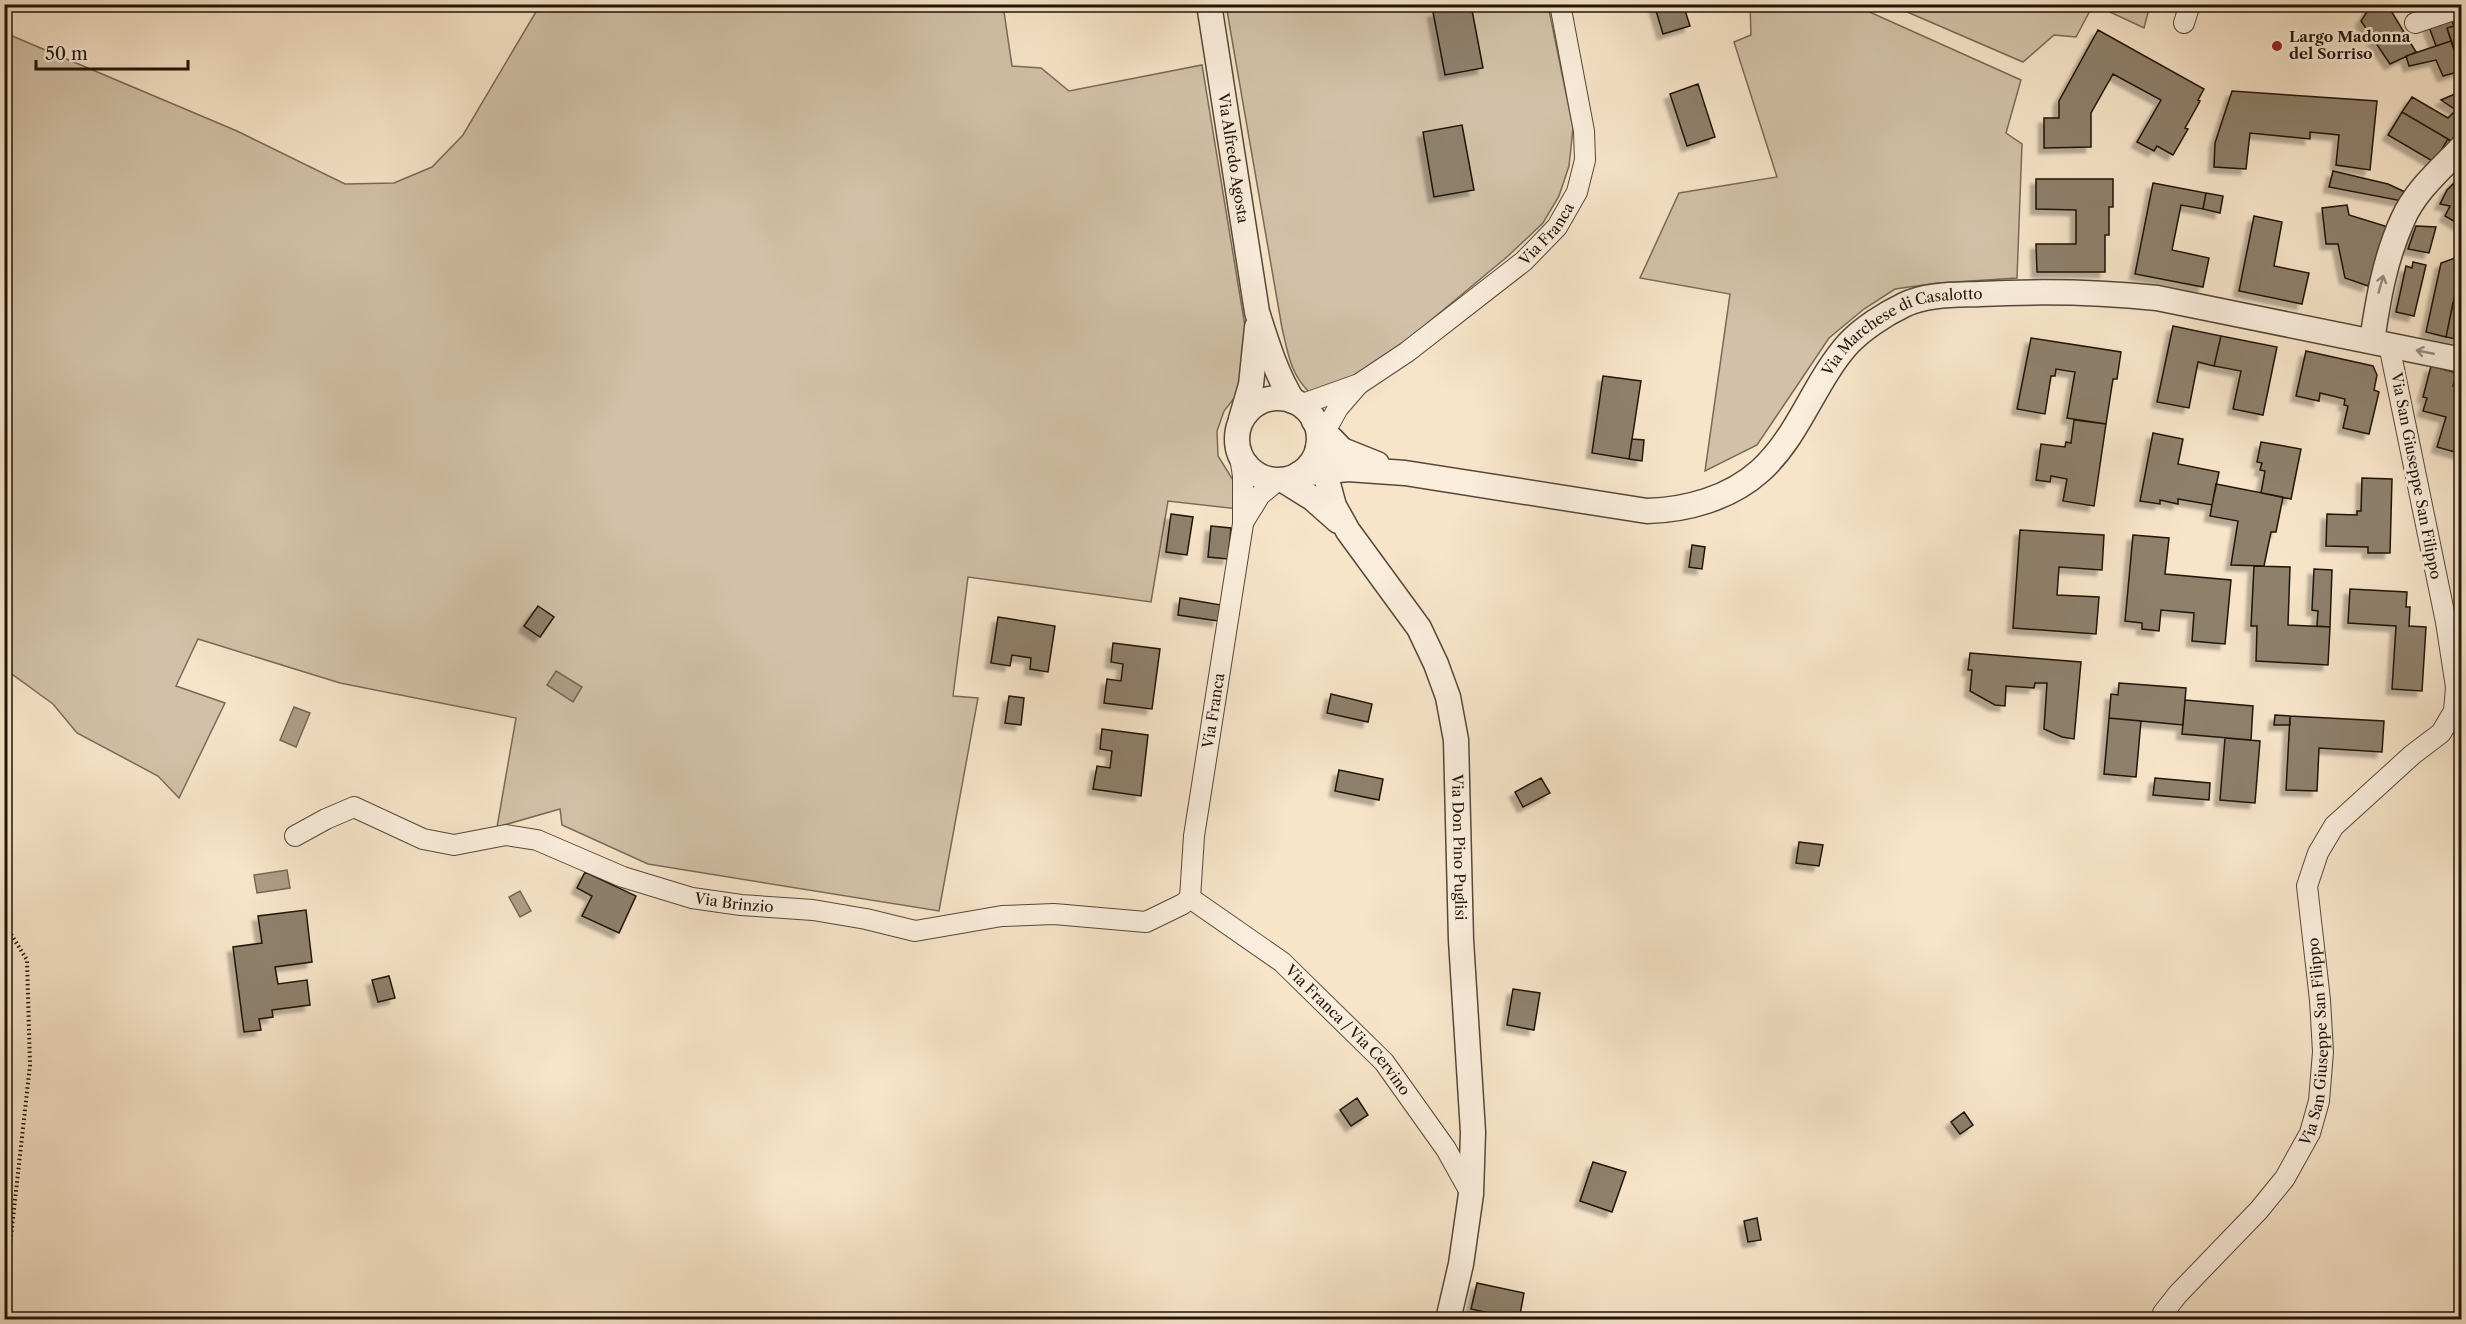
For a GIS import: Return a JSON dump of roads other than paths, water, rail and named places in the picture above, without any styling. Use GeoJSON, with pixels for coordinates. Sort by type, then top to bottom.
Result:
{"type":"FeatureCollection","features":[{"type":"Feature","properties":{"kind":"street","name":"Via Alfredo Agosta"},"geometry":{"type":"LineString","coordinates":[[1209,4],[1257,312],[1276,369],[1311,425]]}},
{"type":"Feature","properties":{"kind":"street","name":"Via Franca"},"geometry":{"type":"LineString","coordinates":[[1359,384],[1407,352],[1524,261],[1557,227],[1577,192],[1585,160],[1584,131],[1560,4]]}},
{"type":"Feature","properties":{"kind":"street"},"geometry":{"type":"LineString","coordinates":[[2415,23],[2462,7]]}},
{"type":"Feature","properties":{"kind":"street","name":"Via San Giuseppe San Filippo"},"geometry":{"type":"LineString","coordinates":[[2161,1320],[2163,1313],[2178,1294],[2285,1178],[2310,1133],[2319,1101],[2323,1052],[2320,1000],[2307,886],[2318,853],[2334,826],[2412,755],[2441,734],[2454,711],[2456,687],[2446,622],[2381,343],[2379,288],[2403,218],[2426,184],[2462,147]]}},
{"type":"Feature","properties":{"kind":"street","name":"Via Marchese di Casalotto"},"geometry":{"type":"LineString","coordinates":[[1405,473],[1647,511],[1673,510],[1703,502],[1734,490],[1761,470],[1785,443],[1849,344],[1875,323],[1905,304],[1943,296],[2034,291],[2122,294],[2157,298],[2462,360]]}},
{"type":"Feature","properties":{"kind":"street","name":"Via Alfredo Agosta"},"geometry":{"type":"LineString","coordinates":[[1240,422],[1251,386],[1257,312]]}},
{"type":"Feature","properties":{"kind":"street"},"geometry":{"type":"LineString","coordinates":[[1311,425],[1338,408],[1359,384]]}},
{"type":"Feature","properties":{"kind":"street"},"geometry":{"type":"LineString","coordinates":[[1243,524],[1260,495],[1308,467],[1311,425],[1359,384]]}},
{"type":"Feature","properties":{"kind":"street"},"geometry":{"type":"LineString","coordinates":[[1243,524],[1244,476],[1237,439],[1240,422],[1247,411],[1269,399],[1281,398],[1342,450],[1405,473]]}},
{"type":"Feature","properties":{"kind":"street"},"geometry":{"type":"LineString","coordinates":[[1338,408],[1335,423],[1342,450]]}},
{"type":"Feature","properties":{"kind":"street"},"geometry":{"type":"LineString","coordinates":[[1311,425],[1334,506],[1348,531]]}},
{"type":"Feature","properties":{"kind":"street"},"geometry":{"type":"LineString","coordinates":[[1240,457],[1255,474],[1286,478],[1323,470],[1348,469],[1405,473]]}},
{"type":"Feature","properties":{"kind":"street"},"geometry":{"type":"LineString","coordinates":[[1286,478],[1348,531]]}},
{"type":"Feature","properties":{"kind":"street","name":"Via Franca"},"geometry":{"type":"LineString","coordinates":[[1190,898],[1194,836],[1243,524]]}},
{"type":"Feature","properties":{"kind":"street","name":"Via Don Pino Puglisi"},"geometry":{"type":"LineString","coordinates":[[1348,531],[1419,628],[1448,697],[1456,740],[1461,940],[1473,1132],[1471,1194],[1461,1264],[1448,1320]]}},
{"type":"Feature","properties":{"kind":"street","name":"Via Brinzio"},"geometry":{"type":"LineString","coordinates":[[295,837],[326,819],[354,807],[423,839],[454,845],[506,836],[537,840],[623,877],[692,898],[741,905],[813,910],[866,919],[915,932],[1002,916],[1054,914],[1146,922],[1183,904],[1190,898]]}},
{"type":"Feature","properties":{"kind":"street","name":"Via Franca / Via Cervino"},"geometry":{"type":"LineString","coordinates":[[1190,898],[1282,962],[1384,1062],[1446,1149],[1471,1194]]}},
{"type":"Feature","properties":{"kind":"place","name":"Largo Madonna del Sorriso"},"geometry":{"type":"Point","coordinates":[2277,46]}}]}
